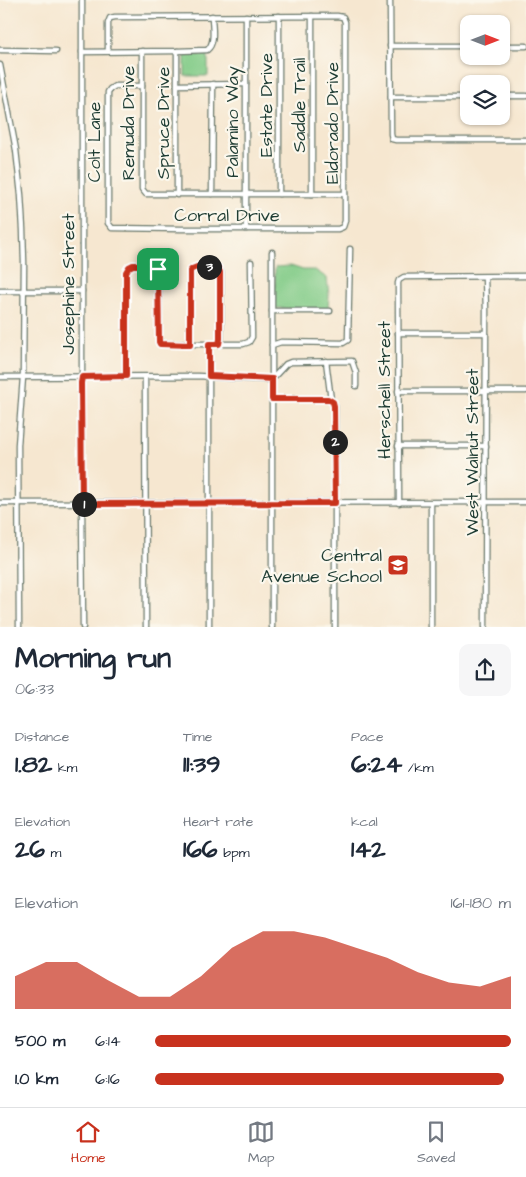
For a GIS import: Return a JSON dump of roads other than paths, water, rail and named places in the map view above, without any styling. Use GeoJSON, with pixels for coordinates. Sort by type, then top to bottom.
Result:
{"type":"FeatureCollection","features":[{"type":"Feature","properties":{"kind":"street","name":"Josephine Street"},"geometry":{"type":"LineString","coordinates":[[82,0],[81,383],[83,627]]}},
{"type":"Feature","properties":{"kind":"street"},"geometry":{"type":"LineString","coordinates":[[390,0],[391,137],[394,140],[526,140]]}},
{"type":"Feature","properties":{"kind":"street"},"geometry":{"type":"LineString","coordinates":[[82,52],[207,50],[212,43],[212,16]]}},
{"type":"Feature","properties":{"kind":"street","name":"Palamino Way"},"geometry":{"type":"LineString","coordinates":[[246,16],[246,229]]}},
{"type":"Feature","properties":{"kind":"street","name":"Estate Drive"},"geometry":{"type":"LineString","coordinates":[[279,16],[279,194]]}},
{"type":"Feature","properties":{"kind":"street"},"geometry":{"type":"LineString","coordinates":[[108,51],[108,23],[112,17],[312,16]]}},
{"type":"Feature","properties":{"kind":"street","name":"Eldorado Drive"},"geometry":{"type":"LineString","coordinates":[[312,16],[340,16],[344,18],[345,22],[346,194],[343,227]]}},
{"type":"Feature","properties":{"kind":"street","name":"Saddle Trail"},"geometry":{"type":"LineString","coordinates":[[312,16],[312,194]]}},
{"type":"Feature","properties":{"kind":"street"},"geometry":{"type":"LineString","coordinates":[[390,46],[460,46]]}},
{"type":"Feature","properties":{"kind":"street"},"geometry":{"type":"LineString","coordinates":[[510,46],[526,46]]}},
{"type":"Feature","properties":{"kind":"street"},"geometry":{"type":"LineString","coordinates":[[0,50],[56,50]]}},
{"type":"Feature","properties":{"kind":"street","name":"Remuda Drive"},"geometry":{"type":"LineString","coordinates":[[142,51],[142,189],[150,195],[177,195]]}},
{"type":"Feature","properties":{"kind":"street","name":"Spruce Drive"},"geometry":{"type":"LineString","coordinates":[[177,51],[177,195]]}},
{"type":"Feature","properties":{"kind":"street"},"geometry":{"type":"LineString","coordinates":[[0,65],[16,150],[21,195],[24,262],[23,377],[19,429],[19,627]]}},
{"type":"Feature","properties":{"kind":"street"},"geometry":{"type":"LineString","coordinates":[[212,194],[213,84]]}},
{"type":"Feature","properties":{"kind":"street"},"geometry":{"type":"LineString","coordinates":[[177,85],[246,84]]}},
{"type":"Feature","properties":{"kind":"street","name":"Colt Lane"},"geometry":{"type":"LineString","coordinates":[[111,228],[108,223],[108,92],[115,86],[142,86]]}},
{"type":"Feature","properties":{"kind":"street"},"geometry":{"type":"LineString","coordinates":[[510,96],[526,96]]}},
{"type":"Feature","properties":{"kind":"street"},"geometry":{"type":"LineString","coordinates":[[390,97],[460,97]]}},
{"type":"Feature","properties":{"kind":"street"},"geometry":{"type":"LineString","coordinates":[[177,195],[346,194]]}},
{"type":"Feature","properties":{"kind":"street","name":"Corral Drive"},"geometry":{"type":"LineString","coordinates":[[111,228],[338,229],[343,227]]}},
{"type":"Feature","properties":{"kind":"street"},"geometry":{"type":"LineString","coordinates":[[272,345],[281,342],[343,343],[348,340],[350,249]]}},
{"type":"Feature","properties":{"kind":"street"},"geometry":{"type":"LineString","coordinates":[[272,252],[272,627]]}},
{"type":"Feature","properties":{"kind":"street"},"geometry":{"type":"LineString","coordinates":[[126,376],[126,272],[131,266],[152,265],[159,272],[160,344],[246,344],[252,337],[252,262]]}},
{"type":"Feature","properties":{"kind":"street"},"geometry":{"type":"LineString","coordinates":[[190,345],[190,274],[192,269],[197,267],[215,267],[220,272],[219,344]]}},
{"type":"Feature","properties":{"kind":"street","name":"Herschell Street"},"geometry":{"type":"LineString","coordinates":[[399,503],[399,280],[404,276],[485,277]]}},
{"type":"Feature","properties":{"kind":"street"},"geometry":{"type":"LineString","coordinates":[[485,277],[526,276]]}},
{"type":"Feature","properties":{"kind":"street","name":"West Walnut Street"},"geometry":{"type":"LineString","coordinates":[[485,277],[485,627]]}},
{"type":"Feature","properties":{"kind":"street"},"geometry":{"type":"LineString","coordinates":[[0,291],[82,291]]}},
{"type":"Feature","properties":{"kind":"street"},"geometry":{"type":"LineString","coordinates":[[272,311],[330,311]]}},
{"type":"Feature","properties":{"kind":"street"},"geometry":{"type":"LineString","coordinates":[[398,334],[485,333]]}},
{"type":"Feature","properties":{"kind":"street"},"geometry":{"type":"LineString","coordinates":[[209,344],[209,627]]}},
{"type":"Feature","properties":{"kind":"street"},"geometry":{"type":"LineString","coordinates":[[0,377],[209,376],[272,379],[286,364],[291,362],[352,360],[356,373],[356,386]]}},
{"type":"Feature","properties":{"kind":"street"},"geometry":{"type":"LineString","coordinates":[[326,361],[331,400],[334,406],[335,627]]}},
{"type":"Feature","properties":{"kind":"street"},"geometry":{"type":"LineString","coordinates":[[146,376],[146,627]]}},
{"type":"Feature","properties":{"kind":"street"},"geometry":{"type":"LineString","coordinates":[[398,391],[526,391]]}},
{"type":"Feature","properties":{"kind":"street"},"geometry":{"type":"LineString","coordinates":[[272,399],[331,400]]}},
{"type":"Feature","properties":{"kind":"street"},"geometry":{"type":"LineString","coordinates":[[398,446],[486,446]]}},
{"type":"Feature","properties":{"kind":"street"},"geometry":{"type":"LineString","coordinates":[[0,503],[526,502]]}},
{"type":"Feature","properties":{"kind":"street"},"geometry":{"type":"LineString","coordinates":[[431,503],[431,627]]}},
{"type":"Feature","properties":{"kind":"place","name":"Central Avenue School"},"geometry":{"type":"Point","coordinates":[398,565]}}]}
